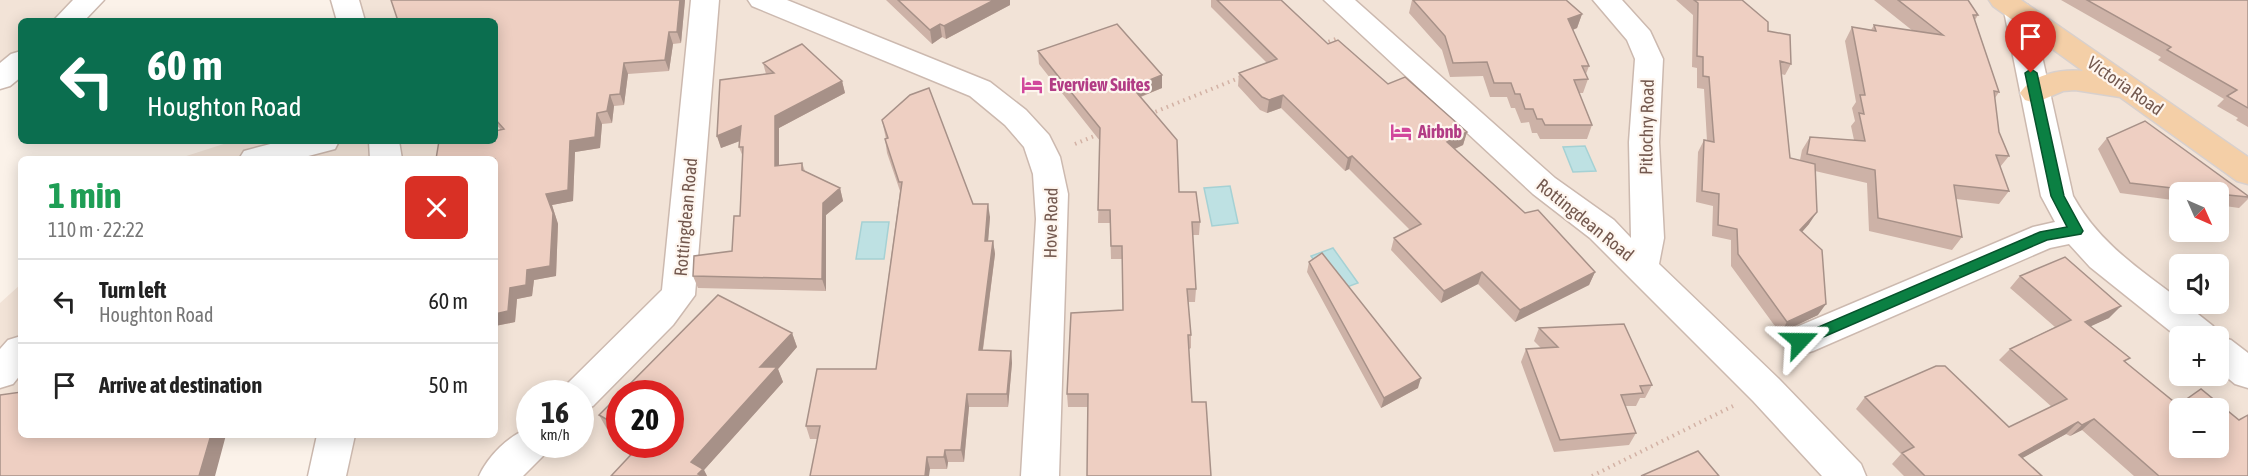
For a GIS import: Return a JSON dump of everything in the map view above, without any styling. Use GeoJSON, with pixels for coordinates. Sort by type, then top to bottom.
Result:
{"type":"FeatureCollection","features":[{"type":"Feature","properties":{"kind":"main road","name":"Victoria Road"},"geometry":{"type":"LineString","coordinates":[[2010,6],[2248,173]]}},
{"type":"Feature","properties":{"kind":"main road"},"geometry":{"type":"LineString","coordinates":[[2035,93],[2043,87],[2071,78],[2100,83],[2141,97]]}},
{"type":"Feature","properties":{"kind":"street"},"geometry":{"type":"LineString","coordinates":[[70,18],[90,0]]}},
{"type":"Feature","properties":{"kind":"street"},"geometry":{"type":"LineString","coordinates":[[345,0],[350,18]]}},
{"type":"Feature","properties":{"kind":"street","name":"Rottingdean Road"},"geometry":{"type":"LineString","coordinates":[[594,381],[678,295],[705,0]]}},
{"type":"Feature","properties":{"kind":"street","name":"Hove Road"},"geometry":{"type":"LineString","coordinates":[[762,0],[980,89],[1010,112],[1032,134],[1046,156],[1052,183],[1052,219],[1040,476]]}},
{"type":"Feature","properties":{"kind":"street","name":"Rottingdean Road"},"geometry":{"type":"LineString","coordinates":[[1338,0],[1519,164],[1602,229],[1766,390],[1847,476]]}},
{"type":"Feature","properties":{"kind":"street","name":"Pitlochry Road"},"geometry":{"type":"LineString","coordinates":[[1607,0],[1640,36],[1648,59],[1644,142],[1648,238],[1642,267]]}},
{"type":"Feature","properties":{"kind":"street"},"geometry":{"type":"LineString","coordinates":[[2010,6],[2035,93],[2057,196],[2076,231],[2102,258],[2188,326]]}},
{"type":"Feature","properties":{"kind":"street"},"geometry":{"type":"LineString","coordinates":[[0,80],[18,64]]}},
{"type":"Feature","properties":{"kind":"street"},"geometry":{"type":"LineString","coordinates":[[266,156],[312,144]]}},
{"type":"Feature","properties":{"kind":"street"},"geometry":{"type":"LineString","coordinates":[[1800,341],[2045,236],[2076,231]]}},
{"type":"Feature","properties":{"kind":"street"},"geometry":{"type":"LineString","coordinates":[[0,373],[18,353]]}},
{"type":"Feature","properties":{"kind":"street"},"geometry":{"type":"LineString","coordinates":[[2229,358],[2248,373]]}},
{"type":"Feature","properties":{"kind":"street"},"geometry":{"type":"LineString","coordinates":[[327,476],[335,438]]}},
{"type":"Feature","properties":{"kind":"street"},"geometry":{"type":"LineString","coordinates":[[498,476],[516,458]]}},
{"type":"Feature","properties":{"kind":"path"},"geometry":{"type":"LineString","coordinates":[[1323,45],[1367,27]]}},
{"type":"Feature","properties":{"kind":"path"},"geometry":{"type":"LineString","coordinates":[[1146,116],[1245,76]]}},
{"type":"Feature","properties":{"kind":"path"},"geometry":{"type":"LineString","coordinates":[[1046,156],[1102,133]]}},
{"type":"Feature","properties":{"kind":"path"},"geometry":{"type":"LineString","coordinates":[[1592,476],[1766,390]]}},
{"type":"Feature","properties":{"kind":"shaded area"},"geometry":{"type":"Polygon","coordinates":[[[0,0],[90,0],[70,18],[18,18],[18,64],[0,79],[0,0]]]}},
{"type":"Feature","properties":{"kind":"shaded area"},"geometry":{"type":"Polygon","coordinates":[[[345,0],[2248,0],[2248,476],[327,476],[335,438],[498,438],[498,156],[186,156],[224,144],[498,144],[498,18],[350,18],[345,0]]]}},
{"type":"Feature","properties":{"kind":"shaded area"},"geometry":{"type":"Polygon","coordinates":[[[18,287],[19,438],[0,476],[0,303],[18,287]]]}},
{"type":"Feature","properties":{"kind":"water"},"geometry":{"type":"Polygon","coordinates":[[[1585,146],[1596,171],[1573,172],[1563,147],[1585,146]]]}},
{"type":"Feature","properties":{"kind":"water"},"geometry":{"type":"Polygon","coordinates":[[[1230,186],[1238,223],[1212,226],[1204,188],[1230,186]]]}},
{"type":"Feature","properties":{"kind":"water"},"geometry":{"type":"Polygon","coordinates":[[[862,222],[889,222],[884,259],[856,259],[862,222]]]}},
{"type":"Feature","properties":{"kind":"water"},"geometry":{"type":"Polygon","coordinates":[[[1333,248],[1358,283],[1336,291],[1311,256],[1333,248]]]}},
{"type":"Feature","properties":{"kind":"building"},"geometry":{"type":"Polygon","coordinates":[[[391,0],[680,0],[677,32],[669,32],[665,60],[624,63],[620,94],[610,95],[607,111],[597,113],[595,137],[570,141],[568,190],[546,194],[553,213],[550,266],[527,270],[526,285],[510,288],[508,311],[498,313],[498,156],[436,156],[438,144],[498,144],[498,130],[504,129],[498,122],[498,18],[397,18],[391,0]]]}},
{"type":"Feature","properties":{"kind":"building"},"geometry":{"type":"Polygon","coordinates":[[[898,0],[994,0],[944,26],[940,24],[930,30],[898,0]]]}},
{"type":"Feature","properties":{"kind":"building"},"geometry":{"type":"Polygon","coordinates":[[[1217,0],[1281,0],[1328,44],[1338,40],[1388,84],[1405,77],[1467,132],[1447,142],[1525,213],[1538,210],[1595,272],[1520,310],[1482,272],[1444,291],[1394,238],[1421,224],[1352,156],[1348,158],[1283,95],[1269,100],[1262,97],[1239,73],[1277,59],[1217,0]]]}},
{"type":"Feature","properties":{"kind":"building"},"geometry":{"type":"Polygon","coordinates":[[[1413,0],[1566,0],[1582,14],[1568,19],[1589,66],[1582,66],[1588,79],[1574,80],[1592,125],[1545,125],[1542,119],[1537,119],[1533,109],[1525,109],[1520,94],[1515,94],[1511,83],[1494,83],[1487,62],[1453,63],[1445,36],[1413,0]]]}},
{"type":"Feature","properties":{"kind":"building"},"geometry":{"type":"Polygon","coordinates":[[[1694,0],[1742,0],[1768,22],[1768,31],[1790,35],[1791,64],[1780,61],[1790,158],[1815,164],[1817,212],[1800,230],[1822,250],[1826,304],[1787,322],[1738,254],[1737,229],[1718,225],[1719,194],[1702,191],[1704,140],[1714,142],[1709,77],[1703,76],[1703,57],[1697,56],[1698,3],[1694,0]]]}},
{"type":"Feature","properties":{"kind":"building"},"geometry":{"type":"Polygon","coordinates":[[[1898,0],[1968,0],[1978,15],[1973,15],[1999,92],[1994,91],[1999,132],[2009,156],[1996,155],[2009,191],[1954,185],[1962,237],[1878,218],[1875,170],[1807,154],[1810,137],[1865,141],[1859,113],[1864,114],[1860,95],[1865,95],[1852,27],[1876,31],[1874,25],[1943,35],[1898,0]]]}},
{"type":"Feature","properties":{"kind":"building"},"geometry":{"type":"Polygon","coordinates":[[[2087,0],[2248,0],[2248,108],[2227,96],[2237,90],[2167,50],[2171,47],[2087,0]]]}},
{"type":"Feature","properties":{"kind":"building"},"geometry":{"type":"Polygon","coordinates":[[[1117,24],[1162,75],[1132,87],[1177,140],[1179,192],[1196,192],[1200,222],[1192,222],[1196,289],[1187,289],[1191,335],[1188,335],[1192,402],[1206,402],[1211,476],[1087,476],[1088,394],[1067,394],[1071,313],[1123,310],[1122,246],[1111,246],[1110,210],[1098,210],[1100,128],[1038,51],[1117,24]]]}},
{"type":"Feature","properties":{"kind":"building"},"geometry":{"type":"Polygon","coordinates":[[[802,44],[842,81],[775,116],[775,166],[802,163],[802,170],[840,188],[823,203],[822,279],[693,276],[694,256],[732,251],[734,216],[740,216],[743,147],[739,147],[741,126],[717,136],[720,80],[774,73],[763,63],[802,44]]]}},
{"type":"Feature","properties":{"kind":"building"},"geometry":{"type":"Polygon","coordinates":[[[929,88],[973,204],[988,204],[985,241],[993,241],[979,350],[1011,351],[1007,394],[967,394],[961,450],[945,450],[944,457],[927,457],[925,476],[810,476],[820,426],[806,426],[817,369],[876,369],[902,182],[899,182],[885,139],[888,138],[882,120],[910,95],[929,88]]]}},
{"type":"Feature","properties":{"kind":"building"},"geometry":{"type":"Polygon","coordinates":[[[2145,121],[2229,182],[2169,182],[2169,188],[2130,183],[2107,138],[2145,121]]]}},
{"type":"Feature","properties":{"kind":"building"},"geometry":{"type":"Polygon","coordinates":[[[2229,182],[2248,196],[2229,195],[2229,182]]]}},
{"type":"Feature","properties":{"kind":"building"},"geometry":{"type":"Polygon","coordinates":[[[1322,253],[1421,378],[1384,398],[1309,262],[1322,253]]]}},
{"type":"Feature","properties":{"kind":"building"},"geometry":{"type":"Polygon","coordinates":[[[2065,257],[2121,306],[2085,322],[2130,358],[2124,361],[2169,398],[2169,458],[2229,458],[2229,412],[2239,420],[2248,415],[2248,476],[2159,476],[2094,419],[2082,425],[2078,422],[2019,455],[2042,476],[1925,476],[1902,453],[1914,447],[1865,397],[1936,366],[1945,366],[2009,427],[2067,399],[2010,349],[2071,320],[2020,276],[2065,257]]]}},
{"type":"Feature","properties":{"kind":"building"},"geometry":{"type":"Polygon","coordinates":[[[718,295],[792,333],[760,367],[777,367],[691,462],[703,469],[698,474],[701,476],[611,476],[628,458],[684,458],[684,380],[634,380],[718,295]]]}},
{"type":"Feature","properties":{"kind":"building"},"geometry":{"type":"Polygon","coordinates":[[[1624,324],[1652,385],[1640,386],[1643,393],[1621,395],[1636,433],[1560,440],[1526,349],[1558,347],[1539,328],[1624,324]]]}},
{"type":"Feature","properties":{"kind":"building"},"geometry":{"type":"Polygon","coordinates":[[[2201,389],[2212,398],[2188,398],[2201,389]]]}},
{"type":"Feature","properties":{"kind":"building"},"geometry":{"type":"Polygon","coordinates":[[[18,392],[18,438],[210,438],[199,476],[0,476],[0,395],[18,392]]]}},
{"type":"Feature","properties":{"kind":"building"},"geometry":{"type":"Polygon","coordinates":[[[606,408],[606,419],[599,415],[606,408]]]}},
{"type":"Feature","properties":{"kind":"building"},"geometry":{"type":"Polygon","coordinates":[[[1698,451],[1719,476],[1641,476],[1698,451]]]}},
{"type":"Feature","properties":{"kind":"place","name":"Everview Suites"},"geometry":{"type":"Point","coordinates":[1032,85]}},
{"type":"Feature","properties":{"kind":"place","name":"Airbnb"},"geometry":{"type":"Point","coordinates":[1401,132]}},
{"type":"Feature","properties":{"kind":"route"},"geometry":{"type":"LineString","coordinates":[[1800,341],[2045,236],[2076,231],[2057,196],[2031,73]]}}]}
